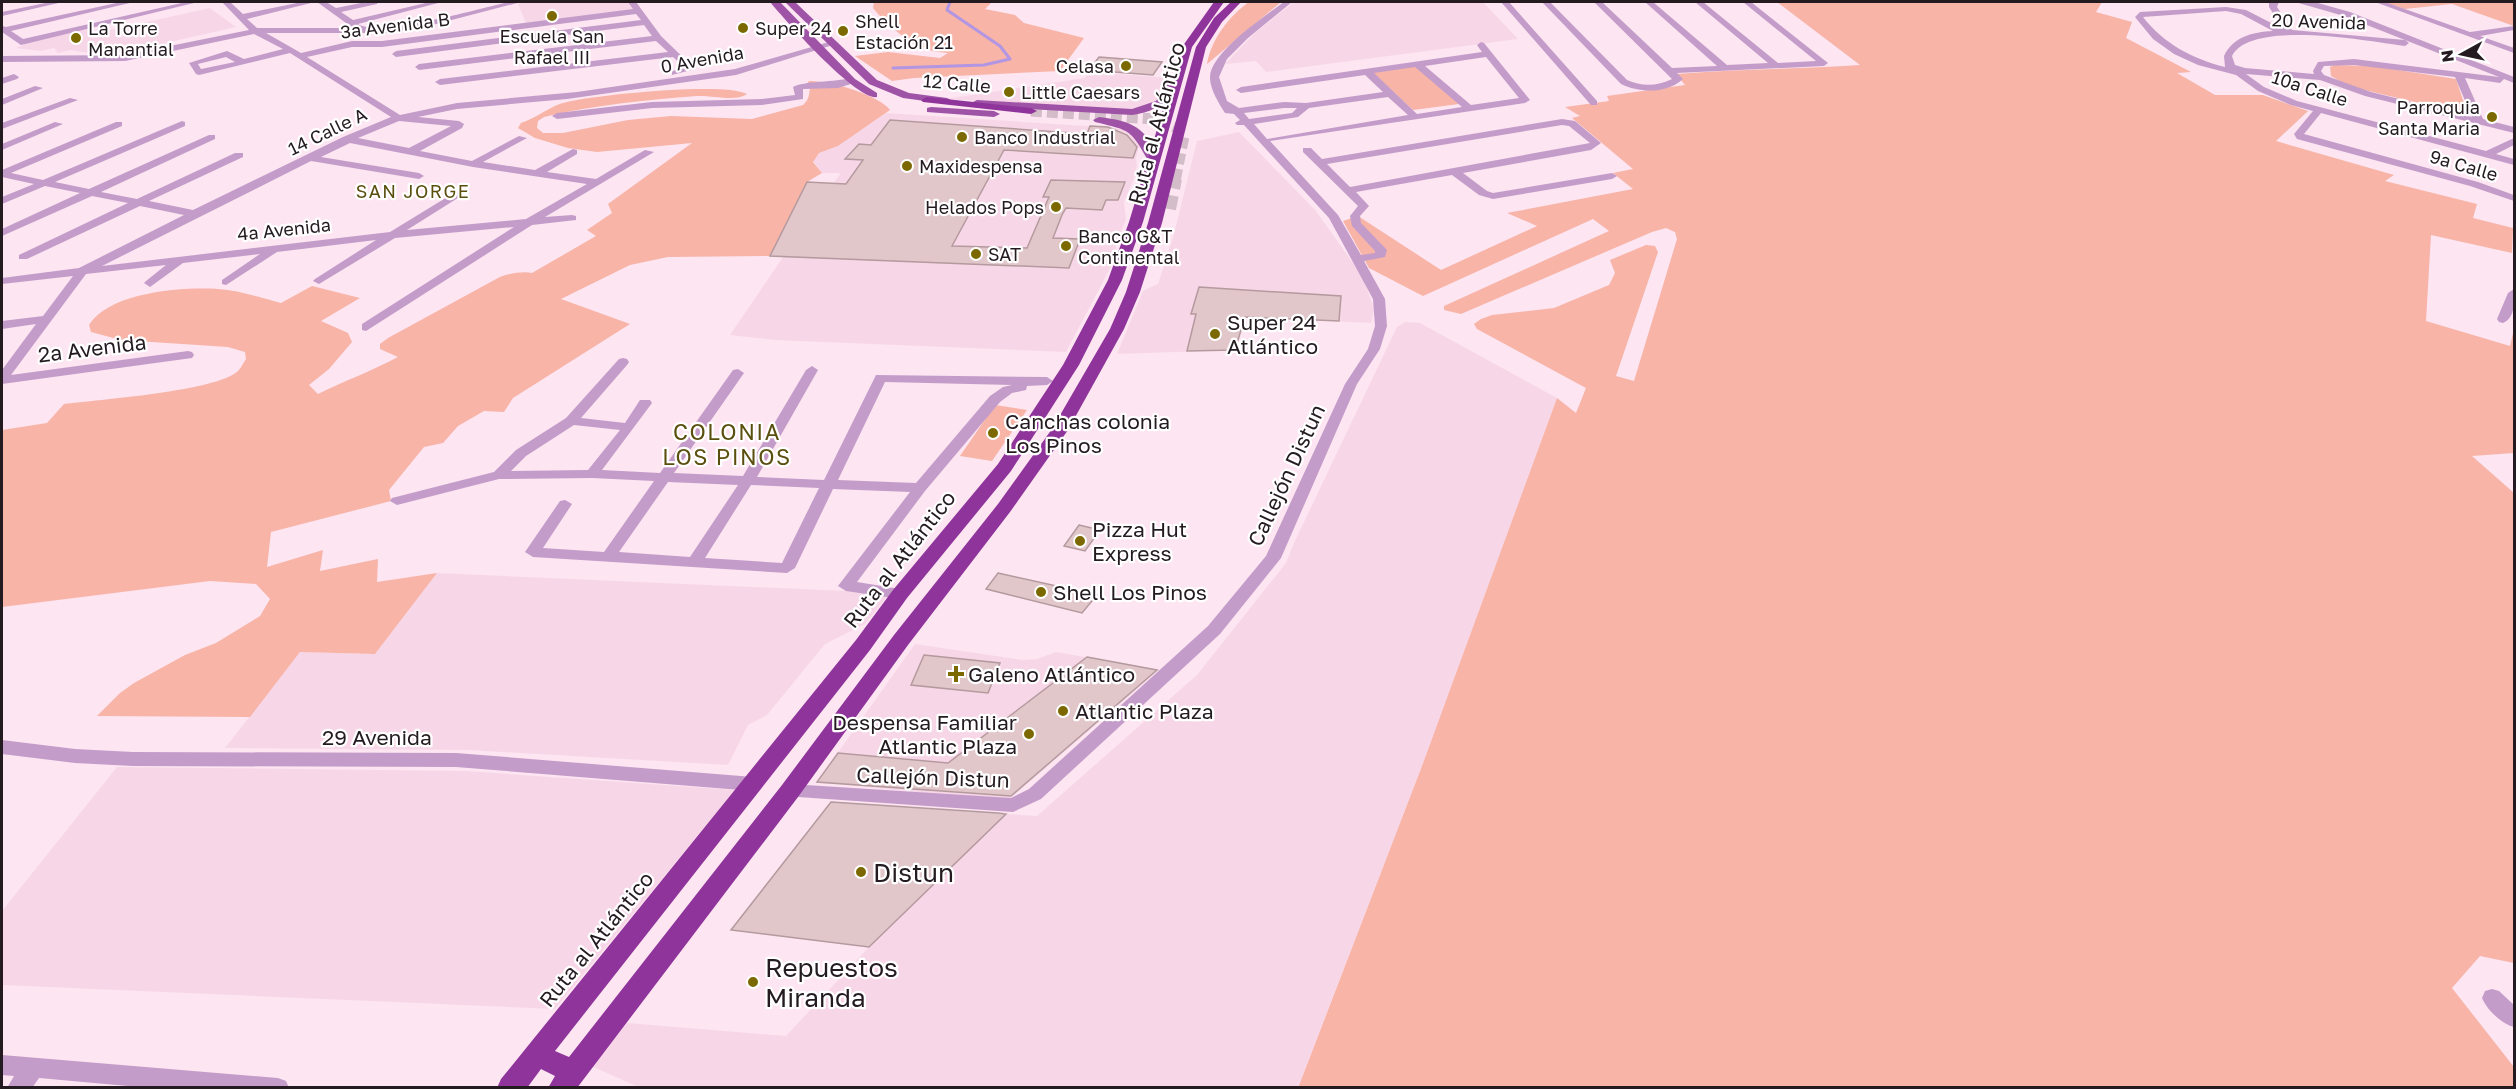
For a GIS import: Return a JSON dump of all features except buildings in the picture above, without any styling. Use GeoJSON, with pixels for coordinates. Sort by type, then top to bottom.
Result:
{"type":"FeatureCollection","features":[{"type":"Feature","properties":{"kind":"highway","name":"Ruta al Atlántico"},"geometry":{"type":"LineString","coordinates":[[510,1088],[863,645],[900,594],[1005,466],[1071,365],[1119,269],[1136,222],[1187,46],[1218,2]]}},
{"type":"Feature","properties":{"kind":"highway","name":"Ruta al Atlántico"},"geometry":{"type":"LineString","coordinates":[[567,1079],[790,790],[900,640],[1004,508],[1060,430],[1117,329],[1137,281],[1201,47],[1218,20],[1236,2]]}},
{"type":"Feature","properties":{"kind":"highway"},"geometry":{"type":"LineString","coordinates":[[927,100],[1031,111]]}},
{"type":"Feature","properties":{"kind":"highway"},"geometry":{"type":"LineString","coordinates":[[1137,281],[1154,266],[1169,209]]}},
{"type":"Feature","properties":{"kind":"highway"},"geometry":{"type":"LineString","coordinates":[[536,1055],[567,1079]]}},
{"type":"Feature","properties":{"kind":"main road","name":"12 Calle"},"geometry":{"type":"LineString","coordinates":[[775,2],[851,81],[871,94],[909,106],[1112,122],[1141,133],[1153,159]]}},
{"type":"Feature","properties":{"kind":"main road","name":"12 Calle"},"geometry":{"type":"LineString","coordinates":[[790,2],[864,75],[882,88],[927,100],[1132,112],[1147,110],[1160,104],[1166,99],[1176,79]]}},
{"type":"Feature","properties":{"kind":"main road"},"geometry":{"type":"LineString","coordinates":[[882,88],[910,101],[912,103],[909,106]]}},
{"type":"Feature","properties":{"kind":"street"},"geometry":{"type":"LineString","coordinates":[[2,14],[59,2]]}},
{"type":"Feature","properties":{"kind":"street"},"geometry":{"type":"LineString","coordinates":[[2,29],[130,2]]}},
{"type":"Feature","properties":{"kind":"street"},"geometry":{"type":"LineString","coordinates":[[2,29],[21,42],[189,2]]}},
{"type":"Feature","properties":{"kind":"street","name":"14 Calle A"},"geometry":{"type":"LineString","coordinates":[[226,2],[253,29],[396,116]]}},
{"type":"Feature","properties":{"kind":"street"},"geometry":{"type":"LineString","coordinates":[[243,17],[312,2]]}},
{"type":"Feature","properties":{"kind":"street"},"geometry":{"type":"LineString","coordinates":[[321,2],[362,31]]}},
{"type":"Feature","properties":{"kind":"street"},"geometry":{"type":"LineString","coordinates":[[335,11],[375,2]]}},
{"type":"Feature","properties":{"kind":"street"},"geometry":{"type":"LineString","coordinates":[[352,23],[438,2]]}},
{"type":"Feature","properties":{"kind":"street"},"geometry":{"type":"LineString","coordinates":[[396,116],[463,100],[691,69],[658,38],[632,2]]}},
{"type":"Feature","properties":{"kind":"street","name":"Callejón Distun"},"geometry":{"type":"LineString","coordinates":[[790,790],[1012,805],[1035,794],[1214,630],[1273,558],[1351,384],[1374,350],[1381,326],[1379,299],[1347,241],[1241,123],[1217,89],[1214,76],[1216,68],[1225,55],[1288,2]]}},
{"type":"Feature","properties":{"kind":"street"},"geometry":{"type":"LineString","coordinates":[[1504,2],[1594,103]]}},
{"type":"Feature","properties":{"kind":"street"},"geometry":{"type":"LineString","coordinates":[[1546,2],[1624,82],[1631,86],[1663,86],[1678,79],[1598,2]]}},
{"type":"Feature","properties":{"kind":"street"},"geometry":{"type":"LineString","coordinates":[[1649,2],[1725,68]]}},
{"type":"Feature","properties":{"kind":"street"},"geometry":{"type":"LineString","coordinates":[[1699,2],[1777,66]]}},
{"type":"Feature","properties":{"kind":"street"},"geometry":{"type":"LineString","coordinates":[[1672,71],[1824,63],[1747,2]]}},
{"type":"Feature","properties":{"kind":"street"},"geometry":{"type":"LineString","coordinates":[[2304,2],[2347,14],[2514,81]]}},
{"type":"Feature","properties":{"kind":"street"},"geometry":{"type":"LineString","coordinates":[[2379,2],[2514,51]]}},
{"type":"Feature","properties":{"kind":"street"},"geometry":{"type":"LineString","coordinates":[[2274,4],[2287,33]]}},
{"type":"Feature","properties":{"kind":"street"},"geometry":{"type":"LineString","coordinates":[[2287,33],[2243,12],[2233,10],[2140,14],[2139,17],[2144,26],[2157,39],[2188,59],[2205,66],[2321,77],[2348,88],[2514,130]]}},
{"type":"Feature","properties":{"kind":"street"},"geometry":{"type":"LineString","coordinates":[[2,52],[101,55],[132,53],[253,29],[362,31],[518,11]]}},
{"type":"Feature","properties":{"kind":"street","name":"3a Avenida B"},"geometry":{"type":"LineString","coordinates":[[242,62],[352,44],[382,44],[518,11],[638,11]]}},
{"type":"Feature","properties":{"kind":"street"},"geometry":{"type":"LineString","coordinates":[[396,54],[646,22]]}},
{"type":"Feature","properties":{"kind":"street"},"geometry":{"type":"LineString","coordinates":[[2470,35],[2514,28]]}},
{"type":"Feature","properties":{"kind":"street"},"geometry":{"type":"LineString","coordinates":[[2,59],[91,60],[133,57],[253,29]]}},
{"type":"Feature","properties":{"kind":"street","name":"20 Avenida"},"geometry":{"type":"LineString","coordinates":[[2235,70],[2228,56],[2234,45],[2246,38],[2287,33],[2354,37],[2428,46]]}},
{"type":"Feature","properties":{"kind":"street"},"geometry":{"type":"LineString","coordinates":[[419,67],[658,38]]}},
{"type":"Feature","properties":{"kind":"street"},"geometry":{"type":"LineString","coordinates":[[382,44],[419,67],[463,100]]}},
{"type":"Feature","properties":{"kind":"street","name":"0 Avenida"},"geometry":{"type":"LineString","coordinates":[[396,116],[736,72],[832,44]]}},
{"type":"Feature","properties":{"kind":"street"},"geometry":{"type":"LineString","coordinates":[[1241,90],[1475,55],[1484,49],[1525,100],[1272,140]]}},
{"type":"Feature","properties":{"kind":"street"},"geometry":{"type":"LineString","coordinates":[[440,82],[676,54]]}},
{"type":"Feature","properties":{"kind":"street"},"geometry":{"type":"LineString","coordinates":[[1475,55],[1506,77]]}},
{"type":"Feature","properties":{"kind":"street"},"geometry":{"type":"LineString","coordinates":[[2321,77],[2317,71],[2321,64],[2354,62],[2514,81]]}},
{"type":"Feature","properties":{"kind":"street"},"geometry":{"type":"LineString","coordinates":[[1417,64],[1470,109]]}},
{"type":"Feature","properties":{"kind":"street","name":"10a Calle"},"geometry":{"type":"LineString","coordinates":[[2235,70],[2275,97],[2514,162]]}},
{"type":"Feature","properties":{"kind":"street"},"geometry":{"type":"LineString","coordinates":[[1366,71],[1415,117]]}},
{"type":"Feature","properties":{"kind":"street"},"geometry":{"type":"LineString","coordinates":[[2459,76],[2478,120]]}},
{"type":"Feature","properties":{"kind":"street"},"geometry":{"type":"LineString","coordinates":[[2,81],[14,77]]}},
{"type":"Feature","properties":{"kind":"street"},"geometry":{"type":"LineString","coordinates":[[557,116],[652,105],[772,102],[800,97],[798,87],[838,85],[851,81]]}},
{"type":"Feature","properties":{"kind":"street"},"geometry":{"type":"LineString","coordinates":[[2,102],[38,88]]}},
{"type":"Feature","properties":{"kind":"street"},"geometry":{"type":"LineString","coordinates":[[1230,108],[1306,106],[1390,94]]}},
{"type":"Feature","properties":{"kind":"street"},"geometry":{"type":"LineString","coordinates":[[2,126],[73,100]]}},
{"type":"Feature","properties":{"kind":"street"},"geometry":{"type":"LineString","coordinates":[[1241,123],[1294,115],[1306,106]]}},
{"type":"Feature","properties":{"kind":"street","name":"9a Calle"},"geometry":{"type":"LineString","coordinates":[[2319,110],[2299,134],[2300,137],[2474,184],[2514,198]]}},
{"type":"Feature","properties":{"kind":"street"},"geometry":{"type":"LineString","coordinates":[[396,116],[460,124],[410,152]]}},
{"type":"Feature","properties":{"kind":"street","name":"14 Calle A"},"geometry":{"type":"LineString","coordinates":[[83,271],[194,214],[396,116]]}},
{"type":"Feature","properties":{"kind":"street"},"geometry":{"type":"LineString","coordinates":[[1321,162],[1562,122],[1572,123],[1596,142],[1591,147],[1349,190]]}},
{"type":"Feature","properties":{"kind":"street"},"geometry":{"type":"LineString","coordinates":[[2,147],[58,124]]}},
{"type":"Feature","properties":{"kind":"street"},"geometry":{"type":"LineString","coordinates":[[2,173],[119,124]]}},
{"type":"Feature","properties":{"kind":"street"},"geometry":{"type":"LineString","coordinates":[[2,201],[182,124]]}},
{"type":"Feature","properties":{"kind":"street"},"geometry":{"type":"LineString","coordinates":[[2,233],[212,137]]}},
{"type":"Feature","properties":{"kind":"street"},"geometry":{"type":"LineString","coordinates":[[473,164],[522,138]]}},
{"type":"Feature","properties":{"kind":"street"},"geometry":{"type":"LineString","coordinates":[[346,139],[473,164],[596,182]]}},
{"type":"Feature","properties":{"kind":"street"},"geometry":{"type":"LineString","coordinates":[[2488,154],[2514,141]]}},
{"type":"Feature","properties":{"kind":"street"},"geometry":{"type":"LineString","coordinates":[[1308,150],[1364,206],[1355,216],[1356,224],[1381,250],[1381,255],[1357,259]]}},
{"type":"Feature","properties":{"kind":"street"},"geometry":{"type":"LineString","coordinates":[[536,174],[573,152]]}},
{"type":"Feature","properties":{"kind":"street"},"geometry":{"type":"LineString","coordinates":[[366,327],[529,222],[649,152]]}},
{"type":"Feature","properties":{"kind":"street"},"geometry":{"type":"LineString","coordinates":[[23,257],[239,155]]}},
{"type":"Feature","properties":{"kind":"street"},"geometry":{"type":"LineString","coordinates":[[309,158],[419,176]]}},
{"type":"Feature","properties":{"kind":"street"},"geometry":{"type":"LineString","coordinates":[[1455,172],[1483,193],[1493,196],[1612,176]]}},
{"type":"Feature","properties":{"kind":"street"},"geometry":{"type":"LineString","coordinates":[[2,173],[194,214]]}},
{"type":"Feature","properties":{"kind":"street"},"geometry":{"type":"LineString","coordinates":[[319,281],[458,194]]}},
{"type":"Feature","properties":{"kind":"street","name":"4a Avenida"},"geometry":{"type":"LineString","coordinates":[[2,280],[390,235],[572,218]]}},
{"type":"Feature","properties":{"kind":"street"},"geometry":{"type":"LineString","coordinates":[[226,282],[276,248]]}},
{"type":"Feature","properties":{"kind":"street"},"geometry":{"type":"LineString","coordinates":[[150,283],[181,259]]}},
{"type":"Feature","properties":{"kind":"street"},"geometry":{"type":"LineString","coordinates":[[2,379],[83,271]]}},
{"type":"Feature","properties":{"kind":"street"},"geometry":{"type":"LineString","coordinates":[[2503,319],[2514,293]]}},
{"type":"Feature","properties":{"kind":"street"},"geometry":{"type":"LineString","coordinates":[[2,325],[48,319]]}},
{"type":"Feature","properties":{"kind":"street","name":"2a Avenida"},"geometry":{"type":"LineString","coordinates":[[2,379],[188,355]]}},
{"type":"Feature","properties":{"kind":"street"},"geometry":{"type":"LineString","coordinates":[[499,475],[521,453],[571,421],[623,362]]}},
{"type":"Feature","properties":{"kind":"street"},"geometry":{"type":"LineString","coordinates":[[694,563],[747,481],[812,370]]}},
{"type":"Feature","properties":{"kind":"street"},"geometry":{"type":"LineString","coordinates":[[607,558],[738,373]]}},
{"type":"Feature","properties":{"kind":"street"},"geometry":{"type":"LineString","coordinates":[[565,504],[533,552],[788,568],[881,378],[1041,382],[1001,394],[920,488],[846,586],[900,594]]}},
{"type":"Feature","properties":{"kind":"street"},"geometry":{"type":"LineString","coordinates":[[592,474],[645,403]]}},
{"type":"Feature","properties":{"kind":"street"},"geometry":{"type":"LineString","coordinates":[[571,421],[629,427]]}},
{"type":"Feature","properties":{"kind":"street"},"geometry":{"type":"LineString","coordinates":[[397,501],[499,475],[592,474],[920,488]]}},
{"type":"Feature","properties":{"kind":"street","name":"29 Avenida"},"geometry":{"type":"LineString","coordinates":[[2,747],[123,759],[468,761],[753,784]]}},
{"type":"Feature","properties":{"kind":"street"},"geometry":{"type":"LineString","coordinates":[[2492,998],[2514,1018]]}},
{"type":"Feature","properties":{"kind":"street"},"geometry":{"type":"LineString","coordinates":[[2,1065],[278,1088]]}},
{"type":"Feature","properties":{"kind":"street"},"geometry":{"type":"LineString","coordinates":[[18,1088],[34,1067]]}},
{"type":"Feature","properties":{"kind":"shaded area","name":"Escuela San Rafael III"},"geometry":{"type":"Polygon","coordinates":[[[526,2],[631,2],[637,9],[526,23],[518,4],[526,2]]]}},
{"type":"Feature","properties":{"kind":"shaded area"},"geometry":{"type":"Polygon","coordinates":[[[874,2],[992,2],[985,9],[1015,15],[1024,23],[1084,38],[1060,71],[892,81],[855,56],[888,52],[940,58],[948,53],[922,48],[906,39],[878,14],[873,8],[874,2]]]}},
{"type":"Feature","properties":{"kind":"shaded area"},"geometry":{"type":"Polygon","coordinates":[[[1249,2],[1281,2],[1207,64],[1212,46],[1222,29],[1249,2]]]}},
{"type":"Feature","properties":{"kind":"shaded area"},"geometry":{"type":"Polygon","coordinates":[[[1294,2],[1483,2],[1518,39],[1266,72],[1256,61],[1225,64],[1256,32],[1294,2]]]}},
{"type":"Feature","properties":{"kind":"shaded area"},"geometry":{"type":"Polygon","coordinates":[[[1777,2],[2102,2],[2096,12],[2132,22],[2126,38],[2191,72],[2177,73],[2215,95],[2263,95],[2308,111],[2276,141],[2394,175],[2385,181],[2477,204],[2473,218],[2513,228],[2512,253],[2431,235],[2426,321],[2510,346],[2514,329],[2514,453],[2472,456],[2514,493],[2514,963],[2480,956],[2452,988],[2514,1067],[2514,1087],[1298,1088],[1422,766],[1557,398],[1576,413],[1586,388],[1477,329],[1474,324],[1492,315],[1554,308],[1609,285],[1615,273],[1610,260],[1646,245],[1655,246],[1658,252],[1616,376],[1634,381],[1677,239],[1675,232],[1666,228],[1652,232],[1461,314],[1444,310],[1444,306],[1609,231],[1593,219],[1423,296],[1369,268],[1343,221],[1358,216],[1441,270],[1537,226],[1507,213],[1633,189],[1613,173],[1633,169],[1572,118],[1580,116],[1565,107],[1609,101],[1607,96],[1685,85],[1676,74],[1860,65],[1777,2]]]}},
{"type":"Feature","properties":{"kind":"shaded area"},"geometry":{"type":"Polygon","coordinates":[[[2382,2],[2514,2],[2514,26],[2452,4],[2405,9],[2382,2]]]}},
{"type":"Feature","properties":{"kind":"shaded area"},"geometry":{"type":"Polygon","coordinates":[[[210,8],[236,27],[113,53],[94,54],[71,50],[58,53],[54,48],[41,51],[16,48],[33,41],[92,28],[97,33],[210,8]]]}},
{"type":"Feature","properties":{"kind":"shaded area"},"geometry":{"type":"Polygon","coordinates":[[[2334,65],[2372,66],[2456,79],[2468,115],[2348,86],[2331,76],[2330,67],[2334,65]]]}},
{"type":"Feature","properties":{"kind":"shaded area"},"geometry":{"type":"Polygon","coordinates":[[[1416,66],[1459,104],[1413,110],[1372,72],[1416,66]]]}},
{"type":"Feature","properties":{"kind":"shaded area"},"geometry":{"type":"Polygon","coordinates":[[[1089,72],[1171,78],[1158,103],[1131,110],[946,99],[1085,78],[1089,72]]]}},
{"type":"Feature","properties":{"kind":"shaded area"},"geometry":{"type":"Polygon","coordinates":[[[809,81],[828,83],[865,94],[884,104],[890,110],[838,146],[819,153],[813,162],[822,173],[807,182],[770,256],[668,257],[630,265],[561,299],[630,324],[513,398],[504,412],[484,411],[458,426],[443,443],[424,447],[389,490],[391,501],[271,532],[267,567],[323,550],[320,571],[378,559],[377,582],[437,573],[375,654],[300,652],[250,717],[97,716],[120,693],[134,683],[185,655],[216,643],[260,616],[270,599],[256,584],[210,581],[2,607],[2,430],[47,423],[64,404],[156,394],[207,384],[226,378],[238,371],[246,359],[245,352],[228,347],[121,340],[91,332],[89,325],[99,314],[113,305],[130,299],[186,289],[226,290],[281,303],[312,286],[360,298],[321,321],[348,333],[352,342],[329,369],[309,385],[318,394],[398,357],[380,349],[380,344],[388,338],[498,278],[515,273],[532,273],[596,236],[587,230],[612,213],[608,204],[692,143],[597,152],[568,148],[535,138],[518,128],[521,123],[567,102],[631,93],[687,89],[713,89],[747,94],[737,98],[697,96],[581,109],[544,117],[538,121],[537,128],[543,133],[563,133],[628,120],[671,116],[752,119],[803,105],[809,95],[810,88],[806,85],[809,81]]]}},
{"type":"Feature","properties":{"kind":"shaded area"},"geometry":{"type":"Polygon","coordinates":[[[886,113],[1117,128],[1133,132],[1141,138],[1134,178],[1124,202],[1126,219],[1116,245],[1116,257],[1066,352],[775,340],[730,335],[783,257],[770,256],[807,182],[833,184],[841,173],[822,173],[813,161],[819,153],[838,146],[886,113]]]}},
{"type":"Feature","properties":{"kind":"shaded area"},"geometry":{"type":"Polygon","coordinates":[[[1239,132],[1316,211],[1363,277],[1374,309],[1371,323],[1245,317],[1235,350],[1117,354],[1143,291],[1158,284],[1174,234],[1197,141],[1239,132]]]}},
{"type":"Feature","properties":{"kind":"shaded area"},"geometry":{"type":"Polygon","coordinates":[[[1405,322],[1420,323],[1557,398],[1422,766],[1298,1087],[641,1088],[591,1066],[627,1023],[786,1036],[869,947],[1006,814],[1037,816],[1197,675],[1286,563],[1397,327],[1405,322]]]}},
{"type":"Feature","properties":{"kind":"shaded area","name":"Canchas colonia Los Pinos"},"geometry":{"type":"Polygon","coordinates":[[[995,405],[1027,410],[992,461],[960,456],[995,405]]]}},
{"type":"Feature","properties":{"kind":"shaded area"},"geometry":{"type":"Polygon","coordinates":[[[437,573],[890,593],[865,624],[825,644],[767,715],[748,725],[728,765],[468,750],[225,748],[300,652],[375,654],[437,573]]]}},
{"type":"Feature","properties":{"kind":"shaded area","name":"Atlantic Plaza"},"geometry":{"type":"Polygon","coordinates":[[[915,644],[1023,660],[1037,659],[1056,652],[1159,670],[1007,801],[817,782],[915,644]]]}},
{"type":"Feature","properties":{"kind":"shaded area"},"geometry":{"type":"Polygon","coordinates":[[[117,767],[467,771],[735,790],[555,1009],[2,985],[2,911],[117,767]]]}},
{"type":"Feature","properties":{"kind":"waterway"},"geometry":{"type":"LineString","coordinates":[[893,68],[984,65],[1010,59],[1000,46],[947,10],[950,2]]}},
{"type":"Feature","properties":{"kind":"tunnel"},"geometry":{"type":"LineString","coordinates":[[1031,111],[1154,119],[1177,128],[1184,136],[1175,181]]}},
{"type":"Feature","properties":{"kind":"tunnel"},"geometry":{"type":"LineString","coordinates":[[1169,209],[1175,179]]}},
{"type":"Feature","properties":{"kind":"place","name":"Escuela San Rafael III"},"geometry":{"type":"Point","coordinates":[552,16]}},
{"type":"Feature","properties":{"kind":"place","name":"Super 24"},"geometry":{"type":"Point","coordinates":[743,28]}},
{"type":"Feature","properties":{"kind":"place","name":"Shell Estación 21"},"geometry":{"type":"Point","coordinates":[843,31]}},
{"type":"Feature","properties":{"kind":"place","name":"La Torre Manantial"},"geometry":{"type":"Point","coordinates":[76,38]}},
{"type":"Feature","properties":{"kind":"place","name":"Celasa"},"geometry":{"type":"Point","coordinates":[1126,66]}},
{"type":"Feature","properties":{"kind":"place","name":"Little Caesars"},"geometry":{"type":"Point","coordinates":[1009,92]}},
{"type":"Feature","properties":{"kind":"place","name":"Parroquia Santa Maria"},"geometry":{"type":"Point","coordinates":[2492,117]}},
{"type":"Feature","properties":{"kind":"place","name":"Banco Industrial"},"geometry":{"type":"Point","coordinates":[962,137]}},
{"type":"Feature","properties":{"kind":"place","name":"Maxidespensa"},"geometry":{"type":"Point","coordinates":[907,166]}},
{"type":"Feature","properties":{"kind":"place","name":"Helados Pops"},"geometry":{"type":"Point","coordinates":[1056,207]}},
{"type":"Feature","properties":{"kind":"place","name":"Banco G&T Continental"},"geometry":{"type":"Point","coordinates":[1066,246]}},
{"type":"Feature","properties":{"kind":"place","name":"SAT"},"geometry":{"type":"Point","coordinates":[976,254]}},
{"type":"Feature","properties":{"kind":"place","name":"Super 24 Atlántico"},"geometry":{"type":"Point","coordinates":[1215,334]}},
{"type":"Feature","properties":{"kind":"place","name":"Canchas colonia Los Pinos"},"geometry":{"type":"Point","coordinates":[993,433]}},
{"type":"Feature","properties":{"kind":"place","name":"Pizza Hut Express"},"geometry":{"type":"Point","coordinates":[1080,541]}},
{"type":"Feature","properties":{"kind":"place","name":"Shell Los Pinos"},"geometry":{"type":"Point","coordinates":[1041,592]}},
{"type":"Feature","properties":{"kind":"place","name":"Galeno Atlántico"},"geometry":{"type":"Point","coordinates":[956,674]}},
{"type":"Feature","properties":{"kind":"place","name":"Atlantic Plaza"},"geometry":{"type":"Point","coordinates":[1063,711]}},
{"type":"Feature","properties":{"kind":"place","name":"Despensa Familiar Atlantic Plaza"},"geometry":{"type":"Point","coordinates":[1029,734]}},
{"type":"Feature","properties":{"kind":"place","name":"Distun"},"geometry":{"type":"Point","coordinates":[861,872]}},
{"type":"Feature","properties":{"kind":"place","name":"Repuestos Miranda"},"geometry":{"type":"Point","coordinates":[753,982]}},
{"type":"Feature","properties":{"kind":"district","name":"SAN JORGE"},"geometry":{"type":"Point","coordinates":[413,191]}},
{"type":"Feature","properties":{"kind":"district","name":"COLONIA LOS PINOS"},"geometry":{"type":"Point","coordinates":[727,444]}}]}
